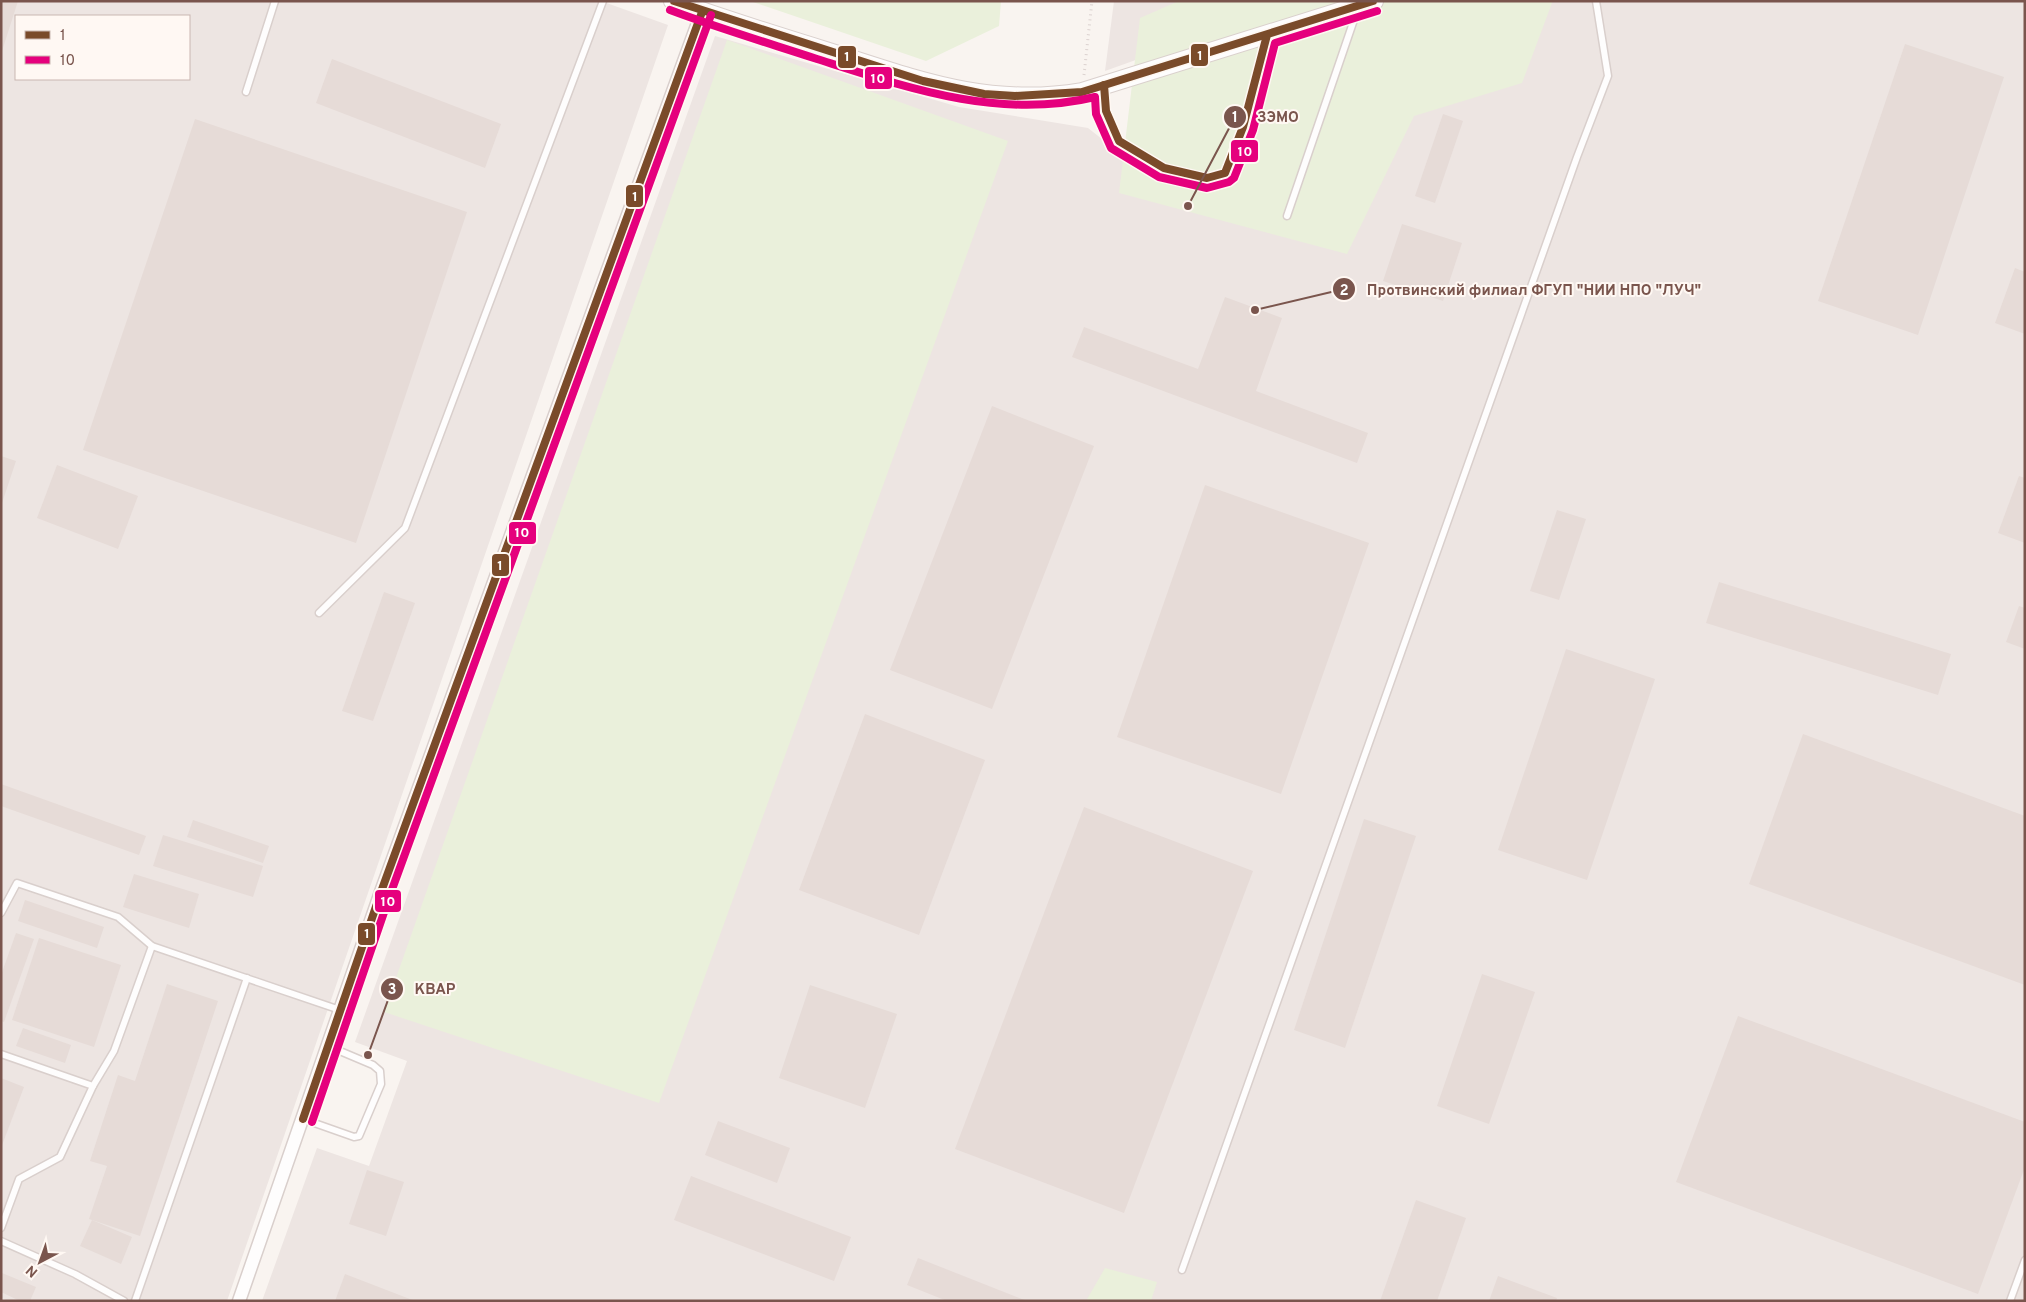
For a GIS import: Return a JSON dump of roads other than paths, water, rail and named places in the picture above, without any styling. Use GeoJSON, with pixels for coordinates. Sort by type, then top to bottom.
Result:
{"type":"FeatureCollection","features":[{"type":"Feature","properties":{"kind":"street"},"geometry":{"type":"LineString","coordinates":[[673,1],[702,12],[941,88],[1005,97],[1050,98],[1082,92],[1366,4]]}},
{"type":"Feature","properties":{"kind":"street"},"geometry":{"type":"LineString","coordinates":[[239,1301],[340,1010],[702,12]]}},
{"type":"Feature","properties":{"kind":"lane"},"geometry":{"type":"LineString","coordinates":[[246,92],[275,1]]}},
{"type":"Feature","properties":{"kind":"lane"},"geometry":{"type":"LineString","coordinates":[[319,613],[405,528],[603,1]]}},
{"type":"Feature","properties":{"kind":"lane"},"geometry":{"type":"LineString","coordinates":[[1182,1270],[1570,176],[1608,76],[1596,1]]}},
{"type":"Feature","properties":{"kind":"lane"},"geometry":{"type":"LineString","coordinates":[[1287,216],[1366,4]]}},
{"type":"Feature","properties":{"kind":"lane"},"geometry":{"type":"LineString","coordinates":[[1104,85],[1106,110],[1119,141],[1164,168],[1207,178],[1225,173],[1243,127],[1267,35]]}},
{"type":"Feature","properties":{"kind":"lane"},"geometry":{"type":"LineString","coordinates":[[1,913],[17,883],[118,917],[152,946],[340,1010]]}},
{"type":"Feature","properties":{"kind":"lane"},"geometry":{"type":"LineString","coordinates":[[1,1228],[19,1179],[60,1157],[93,1086],[114,1051],[152,946]]}},
{"type":"Feature","properties":{"kind":"lane"},"geometry":{"type":"LineString","coordinates":[[136,1301],[247,978]]}},
{"type":"Feature","properties":{"kind":"lane"},"geometry":{"type":"LineString","coordinates":[[303,1119],[354,1137],[359,1136],[380,1084],[380,1071],[373,1065],[328,1046]]}},
{"type":"Feature","properties":{"kind":"lane"},"geometry":{"type":"LineString","coordinates":[[1,1054],[93,1086]]}},
{"type":"Feature","properties":{"kind":"lane"},"geometry":{"type":"LineString","coordinates":[[1,1241],[75,1274],[124,1301]]}},
{"type":"Feature","properties":{"kind":"lane"},"geometry":{"type":"LineString","coordinates":[[2010,1301],[2025,1260]]}},
{"type":"Feature","properties":{"kind":"place","name":"ЗЭМО"},"geometry":{"type":"Point","coordinates":[1188,206]}},
{"type":"Feature","properties":{"kind":"place","name":"Протвинский филиал ФГУП \"НИИ НПО \"ЛУЧ\""},"geometry":{"type":"Point","coordinates":[1255,310]}},
{"type":"Feature","properties":{"kind":"place","name":"КВАР"},"geometry":{"type":"Point","coordinates":[368,1055]}}]}
